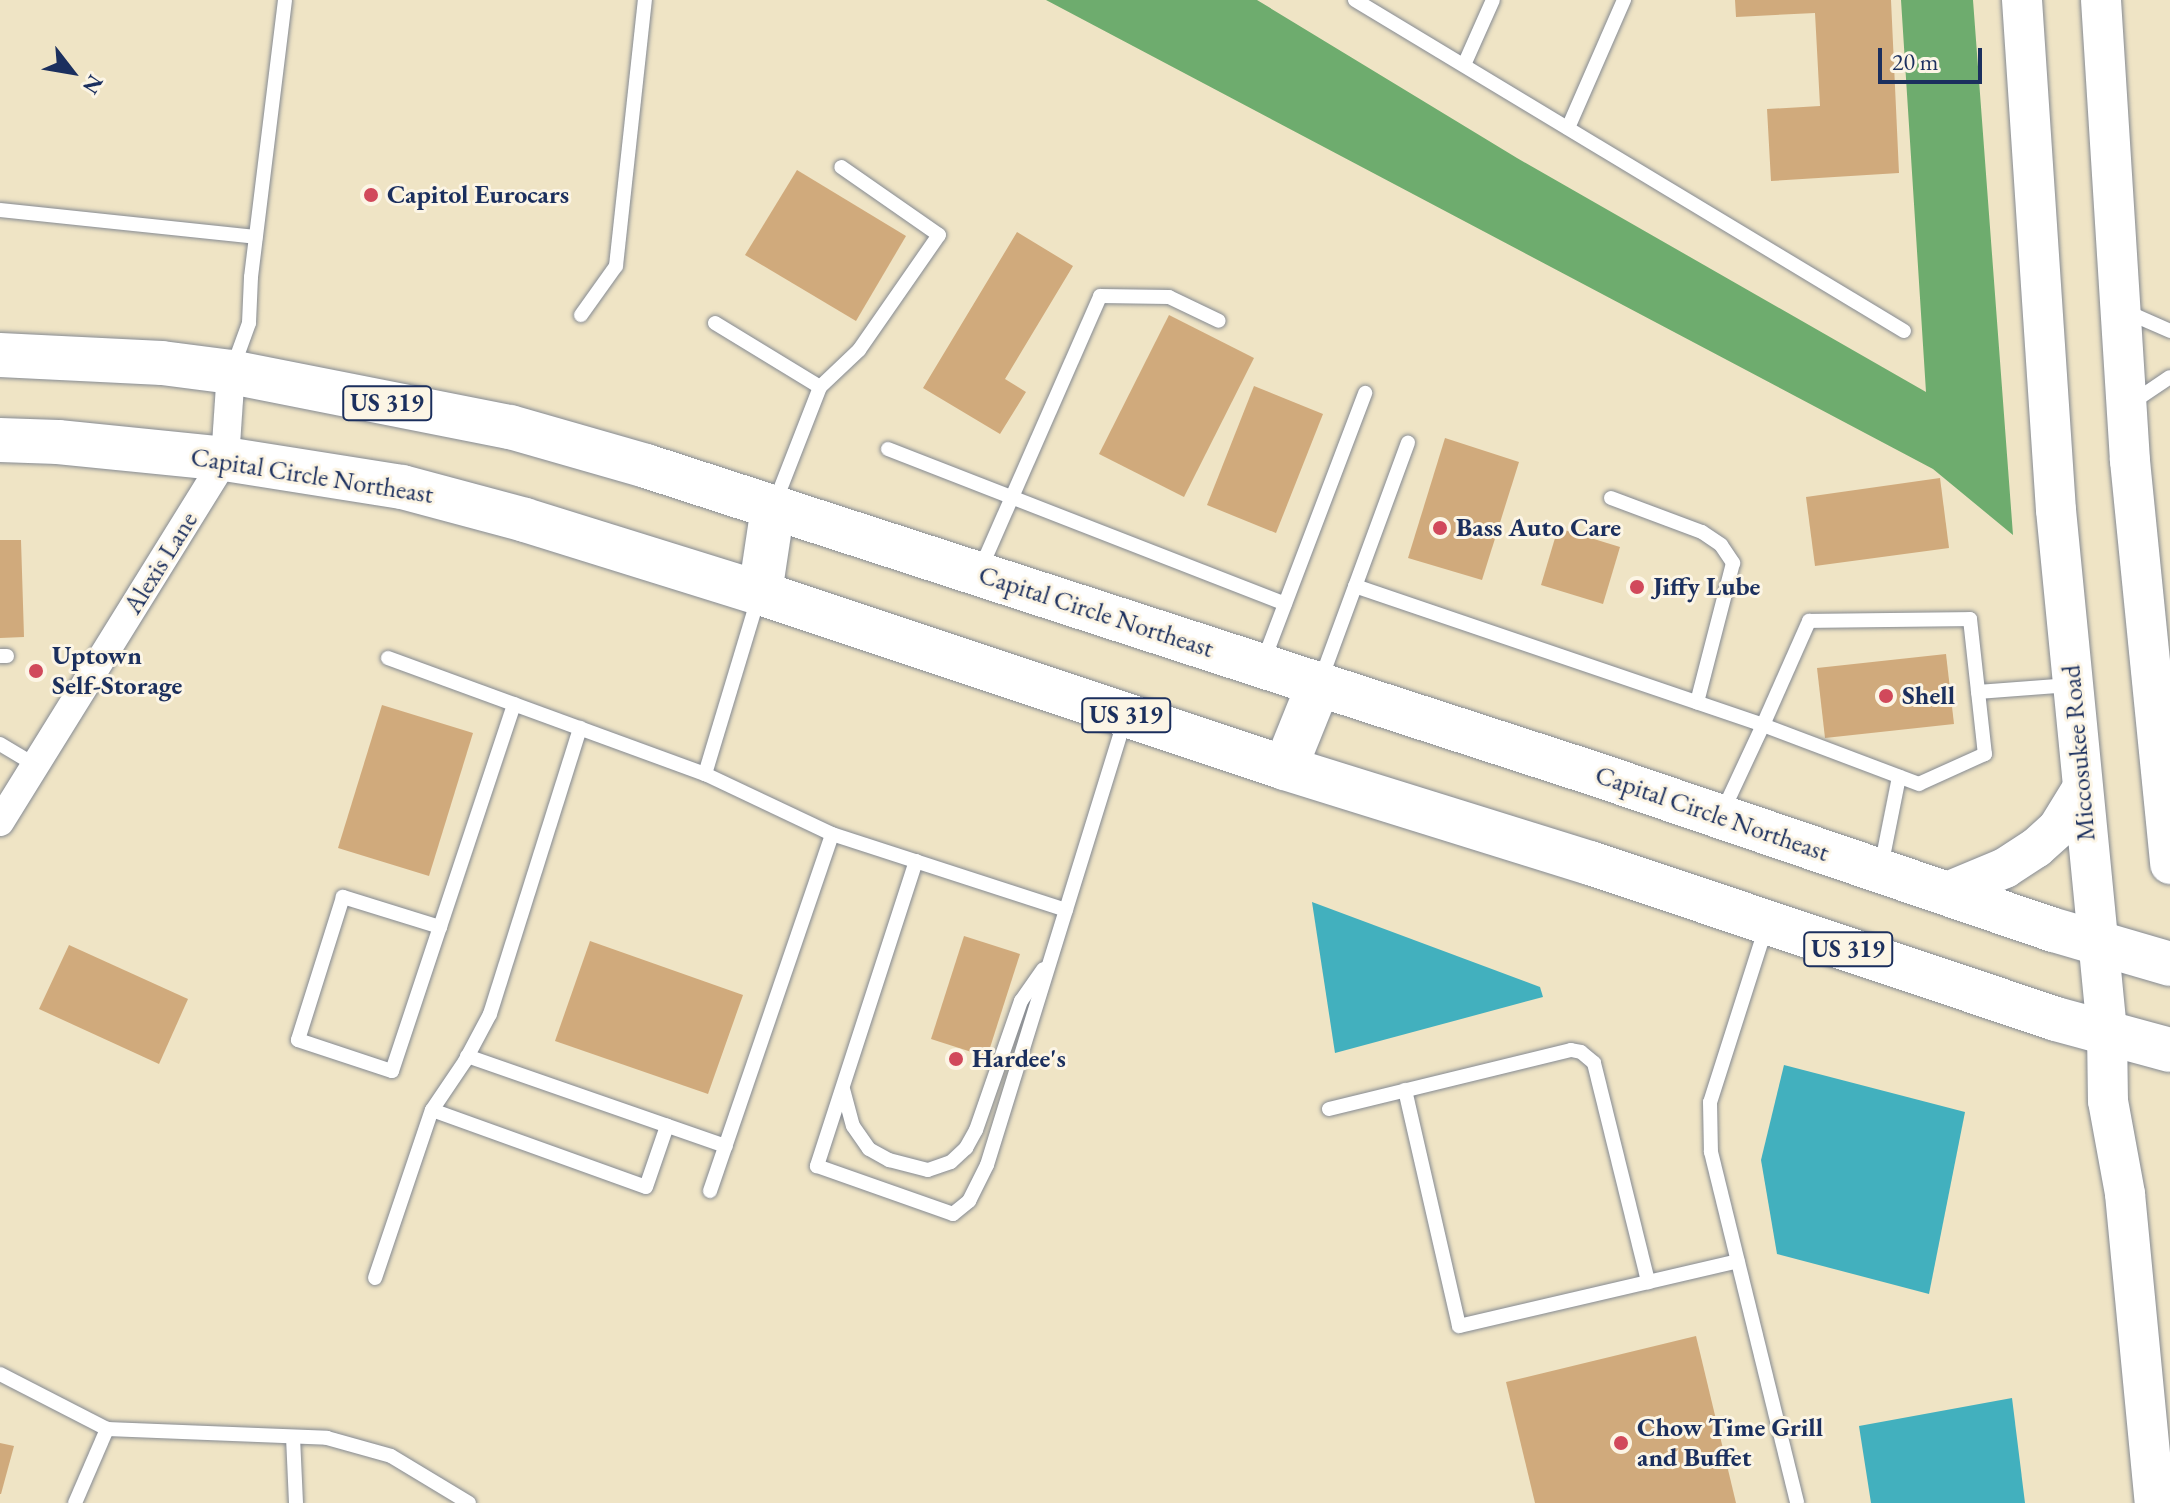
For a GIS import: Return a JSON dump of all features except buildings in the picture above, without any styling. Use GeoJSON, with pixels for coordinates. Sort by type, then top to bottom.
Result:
{"type":"FeatureCollection","features":[{"type":"Feature","properties":{"kind":"main road","name":"Capital Circle Northeast"},"geometry":{"type":"LineString","coordinates":[[0,355],[162,363],[231,372],[510,427],[773,507],[1319,684],[1945,893],[2170,964]]}},
{"type":"Feature","properties":{"kind":"main road","name":"Capital Circle Northeast"},"geometry":{"type":"LineString","coordinates":[[0,440],[58,442],[225,459],[402,487],[577,535],[1285,768],[1768,922],[2056,1019],[2170,1050]]}},
{"type":"Feature","properties":{"kind":"main road"},"geometry":{"type":"LineString","coordinates":[[760,593],[773,507]]}},
{"type":"Feature","properties":{"kind":"main road"},"geometry":{"type":"LineString","coordinates":[[1285,768],[1319,684]]}},
{"type":"Feature","properties":{"kind":"street","name":"Miccosukee Road"},"geometry":{"type":"LineString","coordinates":[[2022,0],[2056,510],[2107,1031],[2108,1101],[2125,1194],[2155,1503]]}},
{"type":"Feature","properties":{"kind":"street"},"geometry":{"type":"LineString","coordinates":[[2101,0],[2127,407],[2170,864]]}},
{"type":"Feature","properties":{"kind":"street","name":"Alexis Lane"},"geometry":{"type":"LineString","coordinates":[[0,822],[225,459],[231,372]]}},
{"type":"Feature","properties":{"kind":"street"},"geometry":{"type":"LineString","coordinates":[[1945,893],[2005,868],[2036,848],[2058,828],[2082,789]]}},
{"type":"Feature","properties":{"kind":"lane"},"geometry":{"type":"LineString","coordinates":[[231,372],[249,323],[256,237],[285,0]]}},
{"type":"Feature","properties":{"kind":"lane"},"geometry":{"type":"LineString","coordinates":[[581,315],[616,266],[645,0]]}},
{"type":"Feature","properties":{"kind":"lane"},"geometry":{"type":"LineString","coordinates":[[1355,0],[1904,331]]}},
{"type":"Feature","properties":{"kind":"lane"},"geometry":{"type":"LineString","coordinates":[[1464,65],[1493,0]]}},
{"type":"Feature","properties":{"kind":"lane"},"geometry":{"type":"LineString","coordinates":[[1568,128],[1624,0]]}},
{"type":"Feature","properties":{"kind":"lane"},"geometry":{"type":"LineString","coordinates":[[773,507],[820,387],[859,350],[939,235],[841,167]]}},
{"type":"Feature","properties":{"kind":"lane"},"geometry":{"type":"LineString","coordinates":[[0,210],[256,237]]}},
{"type":"Feature","properties":{"kind":"lane"},"geometry":{"type":"LineString","coordinates":[[978,574],[1100,296],[1169,297],[1219,321]]}},
{"type":"Feature","properties":{"kind":"lane"},"geometry":{"type":"LineString","coordinates":[[2121,309],[2170,331]]}},
{"type":"Feature","properties":{"kind":"lane"},"geometry":{"type":"LineString","coordinates":[[715,323],[820,387]]}},
{"type":"Feature","properties":{"kind":"lane"},"geometry":{"type":"LineString","coordinates":[[2127,407],[2170,377]]}},
{"type":"Feature","properties":{"kind":"lane"},"geometry":{"type":"LineString","coordinates":[[1262,666],[1365,393]]}},
{"type":"Feature","properties":{"kind":"lane"},"geometry":{"type":"LineString","coordinates":[[1319,684],[1408,443]]}},
{"type":"Feature","properties":{"kind":"lane"},"geometry":{"type":"LineString","coordinates":[[888,449],[1285,604]]}},
{"type":"Feature","properties":{"kind":"lane"},"geometry":{"type":"LineString","coordinates":[[1611,498],[1702,532],[1721,545],[1733,563],[1697,702]]}},
{"type":"Feature","properties":{"kind":"lane"},"geometry":{"type":"LineString","coordinates":[[1355,586],[1763,725],[1919,784],[1985,754],[1970,619],[1809,621],[1763,725],[1721,817]]}},
{"type":"Feature","properties":{"kind":"lane"},"geometry":{"type":"LineString","coordinates":[[705,774],[760,593]]}},
{"type":"Feature","properties":{"kind":"lane"},"geometry":{"type":"LineString","coordinates":[[388,658],[705,774],[832,834],[1066,910]]}},
{"type":"Feature","properties":{"kind":"lane"},"geometry":{"type":"LineString","coordinates":[[1978,692],[2073,685]]}},
{"type":"Feature","properties":{"kind":"lane"},"geometry":{"type":"LineString","coordinates":[[440,927],[343,897],[298,1040],[392,1071],[440,927],[514,704]]}},
{"type":"Feature","properties":{"kind":"lane"},"geometry":{"type":"LineString","coordinates":[[916,861],[817,1166],[953,1214],[969,1201],[987,1165],[1127,715]]}},
{"type":"Feature","properties":{"kind":"lane"},"geometry":{"type":"LineString","coordinates":[[375,1278],[432,1110],[490,1014],[580,728]]}},
{"type":"Feature","properties":{"kind":"lane"},"geometry":{"type":"LineString","coordinates":[[0,744],[35,765]]}},
{"type":"Feature","properties":{"kind":"lane"},"geometry":{"type":"LineString","coordinates":[[1881,871],[1899,777]]}},
{"type":"Feature","properties":{"kind":"lane"},"geometry":{"type":"LineString","coordinates":[[710,1191],[832,834]]}},
{"type":"Feature","properties":{"kind":"lane"},"geometry":{"type":"LineString","coordinates":[[1768,922],[1710,1102],[1711,1152],[1797,1503]]}},
{"type":"Feature","properties":{"kind":"lane"},"geometry":{"type":"LineString","coordinates":[[843,1088],[853,1126],[869,1149],[889,1160],[928,1170],[951,1162],[966,1148],[976,1130],[1021,1001],[1051,957]]}},
{"type":"Feature","properties":{"kind":"lane"},"geometry":{"type":"LineString","coordinates":[[1329,1109],[1571,1050],[1581,1052],[1594,1063],[1648,1282]]}},
{"type":"Feature","properties":{"kind":"lane"},"geometry":{"type":"LineString","coordinates":[[467,1056],[726,1146]]}},
{"type":"Feature","properties":{"kind":"lane"},"geometry":{"type":"LineString","coordinates":[[1405,1090],[1459,1326],[1738,1261]]}},
{"type":"Feature","properties":{"kind":"lane"},"geometry":{"type":"LineString","coordinates":[[432,1110],[646,1187],[667,1126]]}},
{"type":"Feature","properties":{"kind":"lane"},"geometry":{"type":"LineString","coordinates":[[0,1374],[107,1429],[327,1438],[391,1456],[469,1503]]}},
{"type":"Feature","properties":{"kind":"lane"},"geometry":{"type":"LineString","coordinates":[[75,1503],[107,1429]]}},
{"type":"Feature","properties":{"kind":"lane"},"geometry":{"type":"LineString","coordinates":[[293,1437],[296,1503]]}},
{"type":"Feature","properties":{"kind":"green space"},"geometry":{"type":"Polygon","coordinates":[[[1046,0],[1257,0],[1517,158],[1926,392],[1901,0],[1973,0],[2013,535],[1933,469],[1046,0]]]}},
{"type":"Feature","properties":{"kind":"water"},"geometry":{"type":"Polygon","coordinates":[[[1312,902],[1540,987],[1543,997],[1335,1053],[1312,902]]]}},
{"type":"Feature","properties":{"kind":"water"},"geometry":{"type":"Polygon","coordinates":[[[1784,1065],[1965,1112],[1929,1294],[1777,1254],[1761,1160],[1784,1065]]]}},
{"type":"Feature","properties":{"kind":"water"},"geometry":{"type":"Polygon","coordinates":[[[2012,1398],[2025,1503],[1871,1503],[1859,1426],[2012,1398]]]}},
{"type":"Feature","properties":{"kind":"place","name":"Capitol Eurocars"},"geometry":{"type":"Point","coordinates":[371,195]}},
{"type":"Feature","properties":{"kind":"place","name":"Bass Auto Care"},"geometry":{"type":"Point","coordinates":[1440,528]}},
{"type":"Feature","properties":{"kind":"place","name":"Jiffy Lube"},"geometry":{"type":"Point","coordinates":[1637,587]}},
{"type":"Feature","properties":{"kind":"place","name":"Uptown Self-Storage"},"geometry":{"type":"Point","coordinates":[36,671]}},
{"type":"Feature","properties":{"kind":"place","name":"Shell"},"geometry":{"type":"Point","coordinates":[1886,696]}},
{"type":"Feature","properties":{"kind":"place","name":"Hardee's"},"geometry":{"type":"Point","coordinates":[956,1059]}},
{"type":"Feature","properties":{"kind":"place","name":"Chow Time Grill and Buffet"},"geometry":{"type":"Point","coordinates":[1621,1443]}}]}
